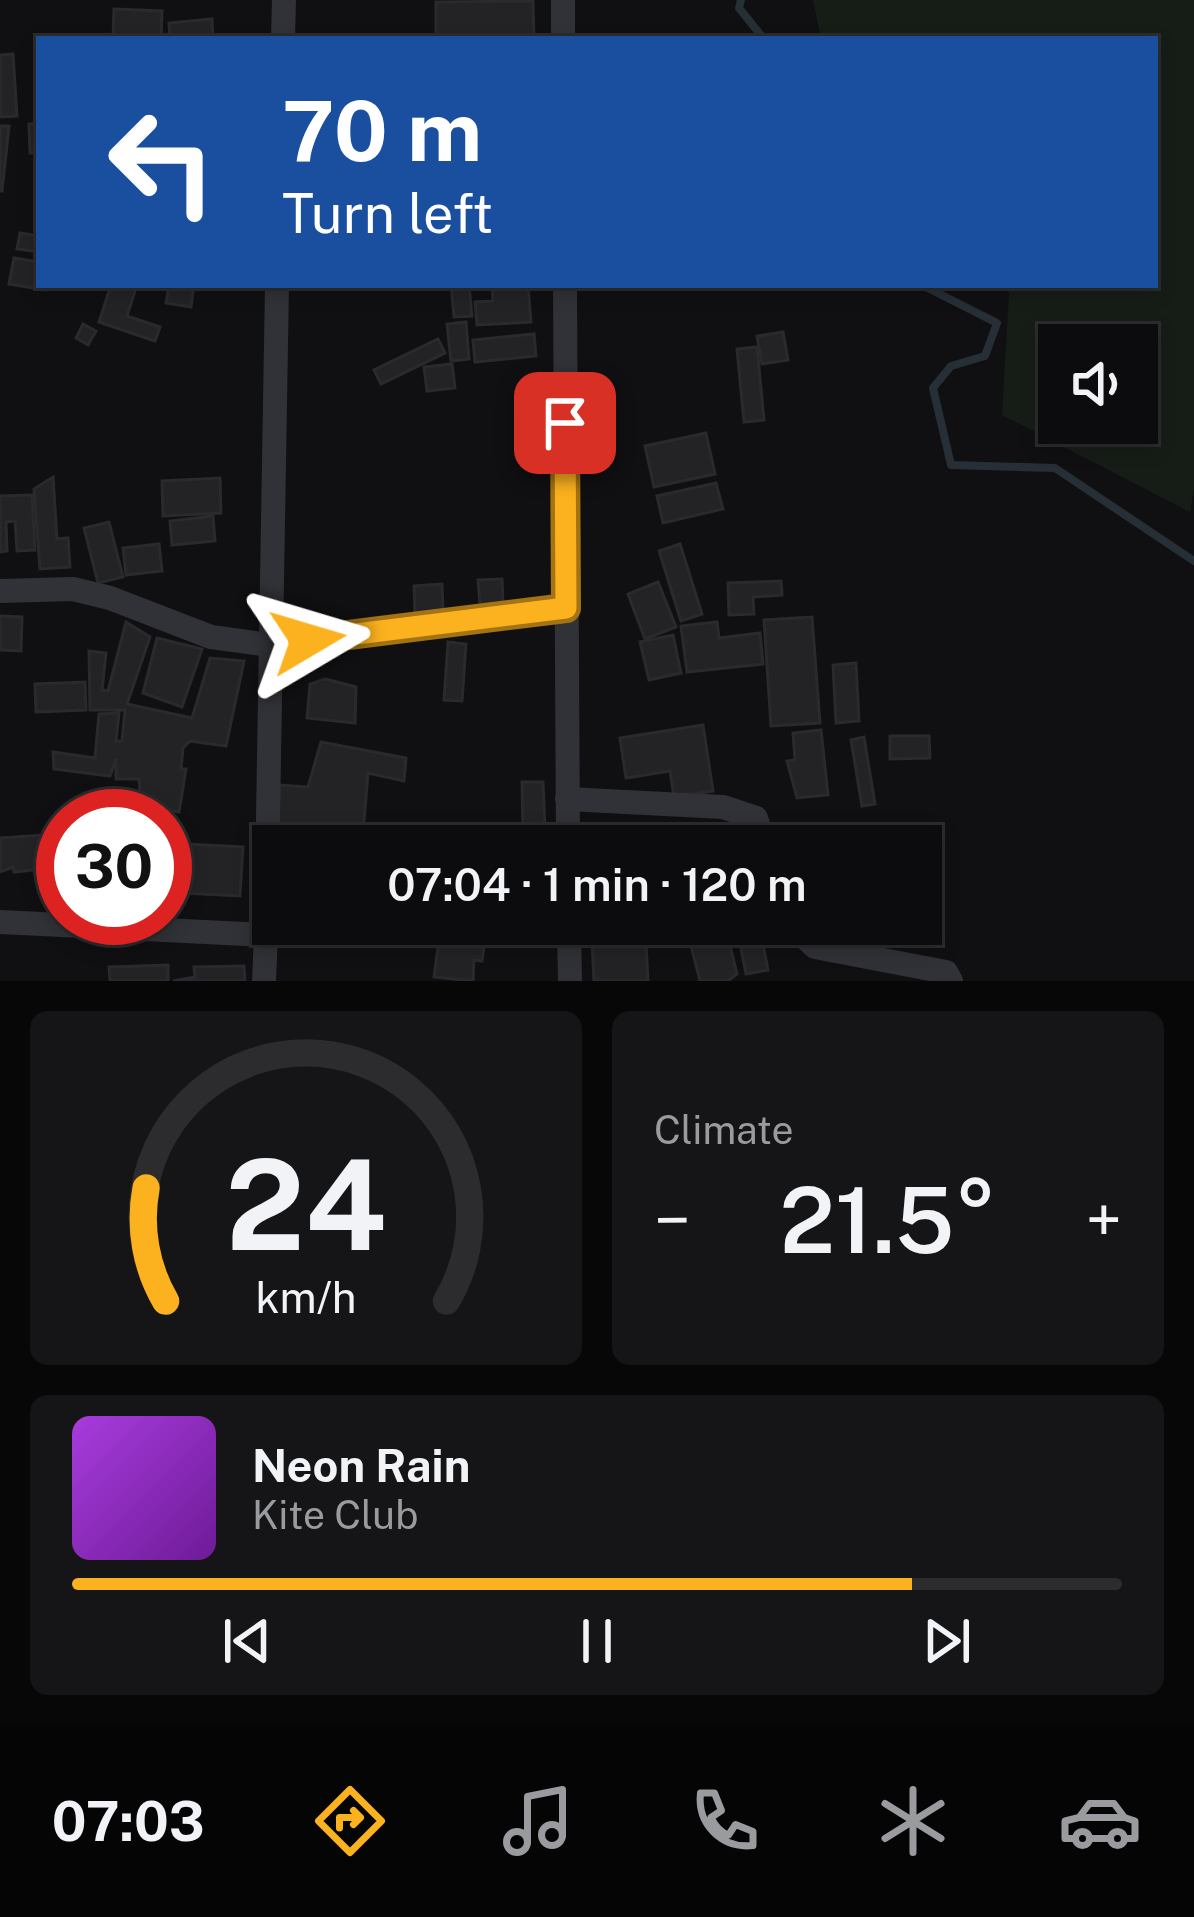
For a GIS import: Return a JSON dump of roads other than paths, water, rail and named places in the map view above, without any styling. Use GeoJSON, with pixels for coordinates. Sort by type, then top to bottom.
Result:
{"type":"FeatureCollection","features":[{"type":"Feature","properties":{"kind":"street"},"geometry":{"type":"LineString","coordinates":[[283,36],[284,0]]}},
{"type":"Feature","properties":{"kind":"street"},"geometry":{"type":"LineString","coordinates":[[563,0],[563,36]]}},
{"type":"Feature","properties":{"kind":"street"},"geometry":{"type":"LineString","coordinates":[[267,825],[277,288]]}},
{"type":"Feature","properties":{"kind":"street"},"geometry":{"type":"LineString","coordinates":[[565,288],[568,825]]}},
{"type":"Feature","properties":{"kind":"street"},"geometry":{"type":"LineString","coordinates":[[0,591],[73,589],[110,598],[211,637],[268,645],[566,608]]}},
{"type":"Feature","properties":{"kind":"street"},"geometry":{"type":"LineString","coordinates":[[567,799],[723,807],[756,818],[758,825]]}},
{"type":"Feature","properties":{"kind":"street"},"geometry":{"type":"LineString","coordinates":[[0,922],[252,934]]}},
{"type":"Feature","properties":{"kind":"street"},"geometry":{"type":"LineString","coordinates":[[264,981],[266,945]]}},
{"type":"Feature","properties":{"kind":"street"},"geometry":{"type":"LineString","coordinates":[[569,945],[570,981]]}},
{"type":"Feature","properties":{"kind":"street"},"geometry":{"type":"LineString","coordinates":[[813,945],[946,972],[951,981]]}},
{"type":"Feature","properties":{"kind":"waterway"},"geometry":{"type":"LineString","coordinates":[[741,0],[739,8],[762,36]]}},
{"type":"Feature","properties":{"kind":"waterway"},"geometry":{"type":"LineString","coordinates":[[928,288],[997,323],[985,356],[951,366],[933,388],[951,465],[1055,468],[1194,561]]}}]}
